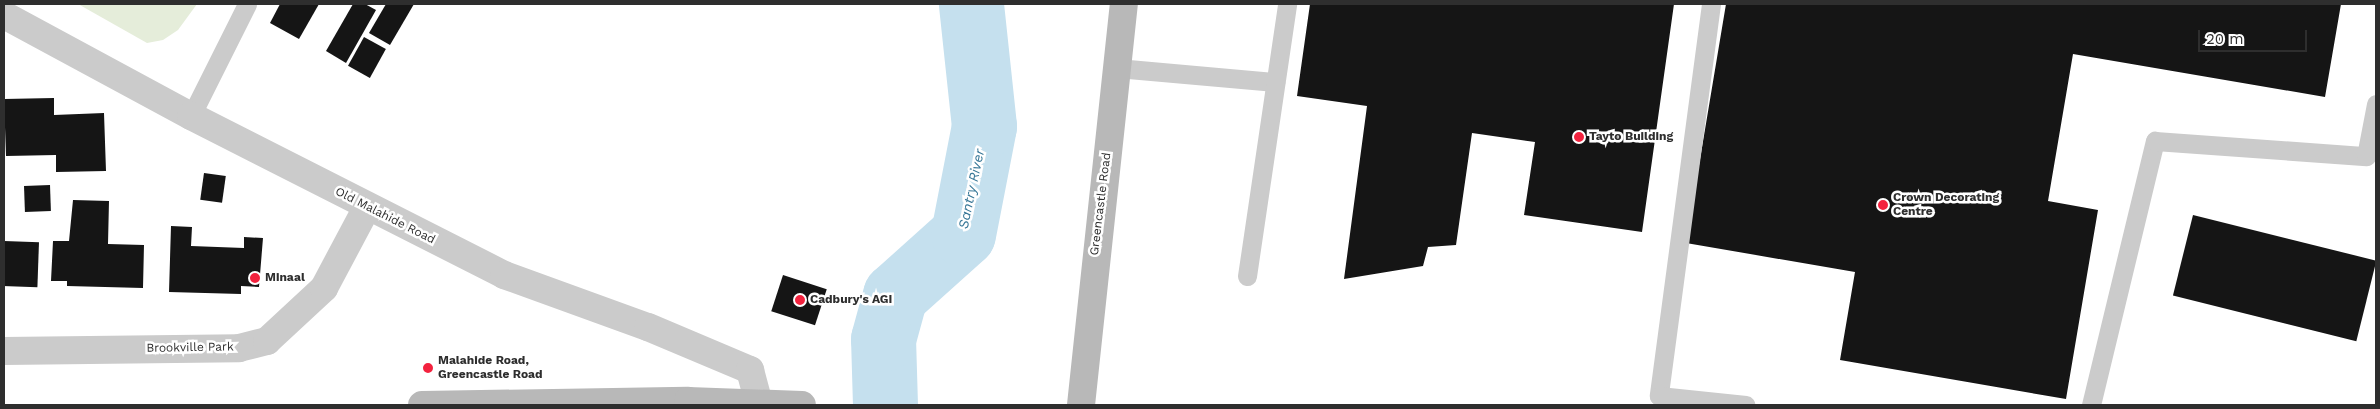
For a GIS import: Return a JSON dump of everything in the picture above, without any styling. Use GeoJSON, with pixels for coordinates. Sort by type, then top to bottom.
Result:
{"type":"FeatureCollection","features":[{"type":"Feature","properties":{"kind":"street","name":"Greencastle Road"},"geometry":{"type":"LineString","coordinates":[[1081,405],[1124,4]]}},
{"type":"Feature","properties":{"kind":"street","name":"Old Malahide Road"},"geometry":{"type":"LineString","coordinates":[[4,15],[191,116],[504,275],[648,327],[750,370],[759,404]]}},
{"type":"Feature","properties":{"kind":"street","name":"Brookville Park"},"geometry":{"type":"LineString","coordinates":[[4,351],[239,348],[267,341],[324,288],[367,207]]}},
{"type":"Feature","properties":{"kind":"street"},"geometry":{"type":"LineString","coordinates":[[422,405],[688,401],[802,405]]}},
{"type":"Feature","properties":{"kind":"lane"},"geometry":{"type":"LineString","coordinates":[[191,116],[247,4]]}},
{"type":"Feature","properties":{"kind":"lane"},"geometry":{"type":"LineString","coordinates":[[1247,276],[1287,4]]}},
{"type":"Feature","properties":{"kind":"lane"},"geometry":{"type":"LineString","coordinates":[[1711,4],[1659,396],[1746,405]]}},
{"type":"Feature","properties":{"kind":"lane"},"geometry":{"type":"LineString","coordinates":[[1117,68],[1275,82]]}},
{"type":"Feature","properties":{"kind":"lane"},"geometry":{"type":"LineString","coordinates":[[2091,405],[2155,141],[2366,156],[2376,104]]}},
{"type":"Feature","properties":{"kind":"green space"},"geometry":{"type":"Polygon","coordinates":[[[78,4],[197,4],[178,30],[163,40],[147,43],[78,4]]]}},
{"type":"Feature","properties":{"kind":"building"},"geometry":{"type":"Polygon","coordinates":[[[280,4],[319,4],[299,39],[270,23],[280,4]]]}},
{"type":"Feature","properties":{"kind":"building"},"geometry":{"type":"Polygon","coordinates":[[[353,4],[365,4],[376,10],[346,63],[326,51],[353,4]]]}},
{"type":"Feature","properties":{"kind":"building"},"geometry":{"type":"Polygon","coordinates":[[[386,4],[414,4],[390,45],[369,33],[386,4]]]}},
{"type":"Feature","properties":{"kind":"building","name":"Tayto Building"},"geometry":{"type":"Polygon","coordinates":[[[1310,4],[1674,4],[1642,232],[1524,215],[1535,142],[1472,133],[1456,245],[1428,247],[1423,266],[1344,279],[1367,106],[1297,96],[1310,4]]]}},
{"type":"Feature","properties":{"kind":"building","name":"Crown Decorating Centre"},"geometry":{"type":"Polygon","coordinates":[[[1726,4],[2341,4],[2325,97],[2073,54],[2048,201],[2098,210],[2066,399],[1840,360],[1855,272],[1686,243],[1726,4]]]}},
{"type":"Feature","properties":{"kind":"building"},"geometry":{"type":"Polygon","coordinates":[[[364,37],[386,49],[370,78],[348,66],[364,37]]]}},
{"type":"Feature","properties":{"kind":"building"},"geometry":{"type":"Polygon","coordinates":[[[54,98],[54,115],[104,113],[106,171],[56,172],[56,155],[6,156],[4,99],[54,98]]]}},
{"type":"Feature","properties":{"kind":"building"},"geometry":{"type":"Polygon","coordinates":[[[204,173],[226,176],[222,203],[200,200],[204,173]]]}},
{"type":"Feature","properties":{"kind":"building"},"geometry":{"type":"Polygon","coordinates":[[[50,185],[51,211],[25,212],[24,186],[50,185]]]}},
{"type":"Feature","properties":{"kind":"building"},"geometry":{"type":"Polygon","coordinates":[[[73,200],[109,201],[108,244],[144,245],[143,288],[67,286],[67,281],[51,281],[53,241],[69,241],[73,200]]]}},
{"type":"Feature","properties":{"kind":"building"},"geometry":{"type":"Polygon","coordinates":[[[2193,215],[2376,261],[2356,341],[2173,296],[2193,215]]]}},
{"type":"Feature","properties":{"kind":"building"},"geometry":{"type":"Polygon","coordinates":[[[171,226],[192,227],[191,246],[244,248],[244,237],[263,238],[259,287],[241,286],[241,294],[169,292],[171,226]]]}},
{"type":"Feature","properties":{"kind":"building"},"geometry":{"type":"Polygon","coordinates":[[[4,241],[39,242],[37,287],[4,286],[4,241]]]}},
{"type":"Feature","properties":{"kind":"building","name":"Cadbury's AGI"},"geometry":{"type":"Polygon","coordinates":[[[783,275],[827,289],[815,325],[771,311],[783,275]]]}},
{"type":"Feature","properties":{"kind":"waterway","name":"Santry River"},"geometry":{"type":"LineString","coordinates":[[885,405],[883,339],[895,295],[963,234],[984,126],[971,4]]}},
{"type":"Feature","properties":{"kind":"place","name":"Tayto Building"},"geometry":{"type":"Point","coordinates":[1579,137]}},
{"type":"Feature","properties":{"kind":"place","name":"Crown Decorating Centre"},"geometry":{"type":"Point","coordinates":[1883,205]}},
{"type":"Feature","properties":{"kind":"place","name":"Minaal"},"geometry":{"type":"Point","coordinates":[255,278]}},
{"type":"Feature","properties":{"kind":"place","name":"Cadbury's AGI"},"geometry":{"type":"Point","coordinates":[800,300]}},
{"type":"Feature","properties":{"kind":"place","name":"Malahide Road, Greencastle Road"},"geometry":{"type":"Point","coordinates":[428,368]}}]}
